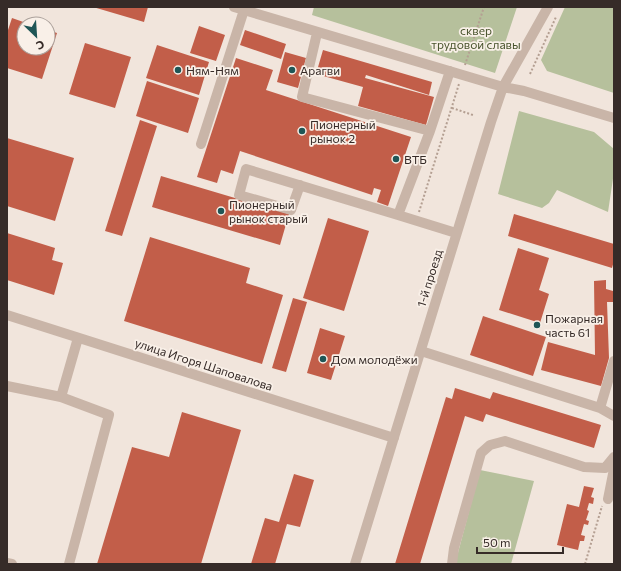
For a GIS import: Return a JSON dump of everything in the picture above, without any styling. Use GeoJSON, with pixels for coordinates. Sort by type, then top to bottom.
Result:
{"type":"FeatureCollection","features":[{"type":"Feature","properties":{"kind":"street","name":"1-й проезд"},"geometry":{"type":"LineString","coordinates":[[356,564],[456,233],[503,87],[548,7]]}},
{"type":"Feature","properties":{"kind":"street"},"geometry":{"type":"LineString","coordinates":[[200,144],[239,8],[462,75],[503,87],[524,91],[614,118]]}},
{"type":"Feature","properties":{"kind":"street"},"geometry":{"type":"LineString","coordinates":[[317,32],[302,97],[430,131]]}},
{"type":"Feature","properties":{"kind":"street"},"geometry":{"type":"LineString","coordinates":[[398,215],[430,131],[450,71]]}},
{"type":"Feature","properties":{"kind":"street"},"geometry":{"type":"LineString","coordinates":[[300,185],[291,210],[239,195],[246,169],[300,185],[398,215],[416,220],[456,233]]}},
{"type":"Feature","properties":{"kind":"street","name":"улица Игоря Шаповалова"},"geometry":{"type":"LineString","coordinates":[[7,315],[394,438]]}},
{"type":"Feature","properties":{"kind":"street"},"geometry":{"type":"LineString","coordinates":[[61,397],[78,338]]}},
{"type":"Feature","properties":{"kind":"street"},"geometry":{"type":"LineString","coordinates":[[421,351],[600,408],[614,416]]}},
{"type":"Feature","properties":{"kind":"street"},"geometry":{"type":"LineString","coordinates":[[600,408],[614,361]]}},
{"type":"Feature","properties":{"kind":"street"},"geometry":{"type":"LineString","coordinates":[[7,386],[61,397],[109,415],[69,564]]}},
{"type":"Feature","properties":{"kind":"street"},"geometry":{"type":"LineString","coordinates":[[452,564],[454,548],[481,453],[490,445],[505,441],[584,467],[605,468],[614,457]]}},
{"type":"Feature","properties":{"kind":"street"},"geometry":{"type":"LineString","coordinates":[[606,500],[614,469]]}},
{"type":"Feature","properties":{"kind":"street"},"geometry":{"type":"LineString","coordinates":[[7,563],[12,564]]}},
{"type":"Feature","properties":{"kind":"path"},"geometry":{"type":"LineString","coordinates":[[416,220],[484,7]]}},
{"type":"Feature","properties":{"kind":"path"},"geometry":{"type":"LineString","coordinates":[[530,74],[557,14]]}},
{"type":"Feature","properties":{"kind":"path"},"geometry":{"type":"LineString","coordinates":[[452,108],[473,115]]}},
{"type":"Feature","properties":{"kind":"path"},"geometry":{"type":"LineString","coordinates":[[585,564],[606,500]]}},
{"type":"Feature","properties":{"kind":"green space","name":"сквер трудовой славы"},"geometry":{"type":"Polygon","coordinates":[[[314,7],[517,7],[495,73],[312,15],[314,7]]]}},
{"type":"Feature","properties":{"kind":"green space"},"geometry":{"type":"Polygon","coordinates":[[[565,7],[614,7],[614,93],[547,71],[541,60],[565,7]]]}},
{"type":"Feature","properties":{"kind":"green space"},"geometry":{"type":"Polygon","coordinates":[[[519,111],[594,132],[614,149],[614,172],[608,212],[557,190],[549,203],[542,208],[498,194],[519,111]]]}},
{"type":"Feature","properties":{"kind":"green space"},"geometry":{"type":"Polygon","coordinates":[[[480,470],[534,481],[511,564],[455,564],[480,470]]]}},
{"type":"Feature","properties":{"kind":"building"},"geometry":{"type":"Polygon","coordinates":[[[93,7],[148,7],[144,22],[93,7]]]}},
{"type":"Feature","properties":{"kind":"building"},"geometry":{"type":"Polygon","coordinates":[[[12,18],[16,19],[16,56],[50,56],[42,79],[7,68],[7,33],[12,18]]]}},
{"type":"Feature","properties":{"kind":"building"},"geometry":{"type":"Polygon","coordinates":[[[199,26],[225,35],[216,61],[190,53],[199,26]]]}},
{"type":"Feature","properties":{"kind":"building"},"geometry":{"type":"Polygon","coordinates":[[[245,30],[286,44],[281,59],[240,45],[245,30]]]}},
{"type":"Feature","properties":{"kind":"building"},"geometry":{"type":"Polygon","coordinates":[[[85,43],[131,57],[115,108],[69,94],[85,43]]]}},
{"type":"Feature","properties":{"kind":"building","name":"Ням-Ням"},"geometry":{"type":"Polygon","coordinates":[[[157,45],[209,62],[199,95],[146,78],[157,45]]]}},
{"type":"Feature","properties":{"kind":"building"},"geometry":{"type":"Polygon","coordinates":[[[323,50],[432,82],[429,95],[366,75],[365,78],[434,97],[426,125],[358,106],[363,87],[316,74],[323,50]]]}},
{"type":"Feature","properties":{"kind":"building","name":"Арагви"},"geometry":{"type":"Polygon","coordinates":[[[285,52],[306,58],[298,88],[277,82],[285,52]]]}},
{"type":"Feature","properties":{"kind":"building","name":"Пионерный рынок 2"},"geometry":{"type":"Polygon","coordinates":[[[236,58],[273,70],[266,90],[411,137],[388,206],[377,202],[381,190],[374,188],[372,195],[240,151],[233,174],[221,170],[217,183],[197,177],[236,58]]]}},
{"type":"Feature","properties":{"kind":"building"},"geometry":{"type":"Polygon","coordinates":[[[147,81],[199,98],[188,133],[136,116],[147,81]]]}},
{"type":"Feature","properties":{"kind":"building"},"geometry":{"type":"Polygon","coordinates":[[[140,120],[157,126],[122,236],[105,231],[140,120]]]}},
{"type":"Feature","properties":{"kind":"building"},"geometry":{"type":"Polygon","coordinates":[[[7,138],[74,158],[55,221],[7,206],[7,138]]]}},
{"type":"Feature","properties":{"kind":"building","name":"Пионерный рынок старый"},"geometry":{"type":"Polygon","coordinates":[[[161,176],[289,214],[280,245],[152,207],[161,176]]]}},
{"type":"Feature","properties":{"kind":"building"},"geometry":{"type":"Polygon","coordinates":[[[514,214],[614,244],[614,261],[612,268],[508,236],[514,214]]]}},
{"type":"Feature","properties":{"kind":"building"},"geometry":{"type":"Polygon","coordinates":[[[328,218],[369,231],[344,311],[303,298],[328,218]]]}},
{"type":"Feature","properties":{"kind":"building"},"geometry":{"type":"Polygon","coordinates":[[[7,233],[55,248],[52,260],[63,263],[54,295],[7,280],[7,233]]]}},
{"type":"Feature","properties":{"kind":"building"},"geometry":{"type":"Polygon","coordinates":[[[150,237],[250,268],[246,283],[283,295],[262,364],[124,321],[150,237]]]}},
{"type":"Feature","properties":{"kind":"building"},"geometry":{"type":"Polygon","coordinates":[[[518,248],[549,258],[539,290],[549,294],[540,323],[499,310],[518,248]]]}},
{"type":"Feature","properties":{"kind":"building"},"geometry":{"type":"Polygon","coordinates":[[[606,280],[606,289],[613,291],[613,302],[607,302],[609,358],[601,386],[541,370],[548,342],[595,355],[594,281],[606,280]]]}},
{"type":"Feature","properties":{"kind":"building"},"geometry":{"type":"Polygon","coordinates":[[[293,298],[307,302],[286,372],[272,368],[293,298]]]}},
{"type":"Feature","properties":{"kind":"building"},"geometry":{"type":"Polygon","coordinates":[[[483,316],[546,337],[533,376],[470,355],[483,316]]]}},
{"type":"Feature","properties":{"kind":"building"},"geometry":{"type":"Polygon","coordinates":[[[320,328],[345,336],[331,380],[307,373],[320,328]]]}},
{"type":"Feature","properties":{"kind":"building"},"geometry":{"type":"Polygon","coordinates":[[[455,388],[490,399],[493,392],[601,425],[594,448],[486,414],[483,422],[465,416],[420,564],[395,564],[446,397],[452,399],[455,388]]]}},
{"type":"Feature","properties":{"kind":"building"},"geometry":{"type":"Polygon","coordinates":[[[182,412],[241,430],[201,564],[97,564],[132,447],[169,457],[182,412]]]}},
{"type":"Feature","properties":{"kind":"building"},"geometry":{"type":"Polygon","coordinates":[[[294,474],[314,480],[300,527],[287,524],[275,564],[251,564],[265,518],[279,522],[294,474]]]}},
{"type":"Feature","properties":{"kind":"building"},"geometry":{"type":"Polygon","coordinates":[[[584,486],[594,488],[591,497],[594,498],[593,504],[589,503],[587,510],[589,511],[586,520],[589,521],[588,525],[584,524],[581,535],[585,536],[584,541],[580,541],[578,550],[557,545],[567,504],[579,507],[584,486]]]}},
{"type":"Feature","properties":{"kind":"place","name":"Ням-Ням"},"geometry":{"type":"Point","coordinates":[178,70]}},
{"type":"Feature","properties":{"kind":"place","name":"Арагви"},"geometry":{"type":"Point","coordinates":[292,70]}},
{"type":"Feature","properties":{"kind":"place","name":"Пионерный рынок 2"},"geometry":{"type":"Point","coordinates":[302,131]}},
{"type":"Feature","properties":{"kind":"place","name":"ВТБ"},"geometry":{"type":"Point","coordinates":[396,159]}},
{"type":"Feature","properties":{"kind":"place","name":"Пионерный рынок старый"},"geometry":{"type":"Point","coordinates":[221,211]}},
{"type":"Feature","properties":{"kind":"place","name":"Пожарная часть 61"},"geometry":{"type":"Point","coordinates":[537,325]}},
{"type":"Feature","properties":{"kind":"place","name":"Дом молодёжи"},"geometry":{"type":"Point","coordinates":[323,359]}}]}
